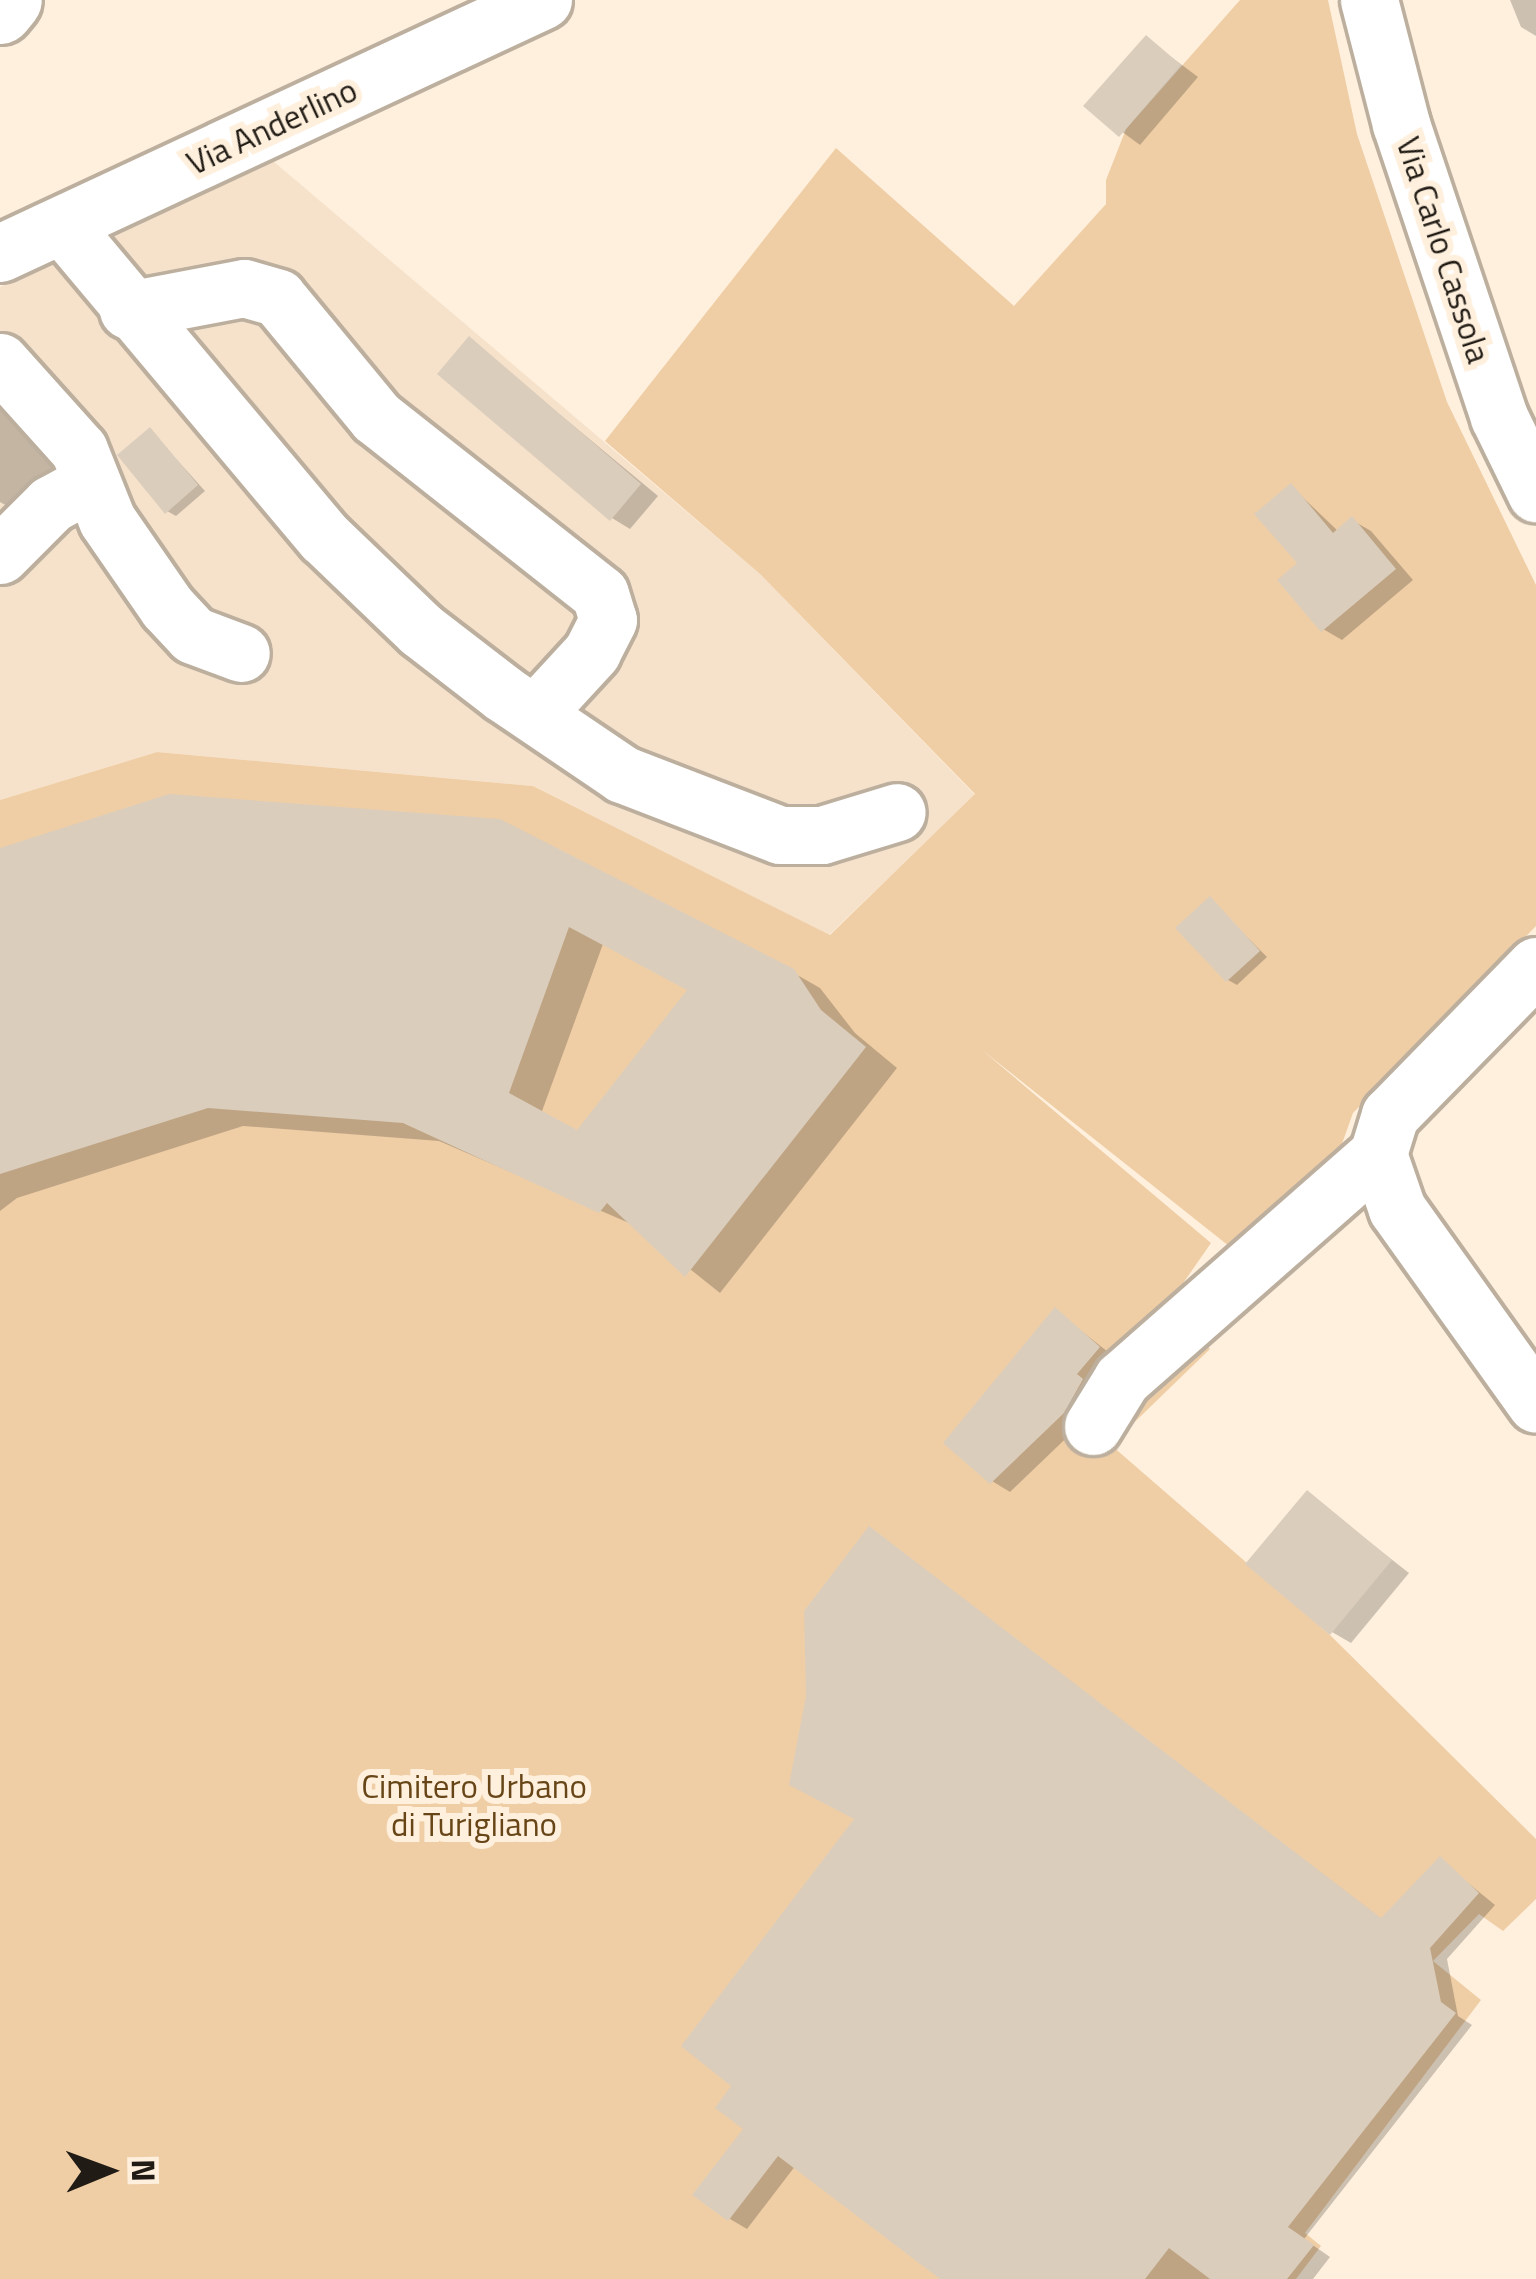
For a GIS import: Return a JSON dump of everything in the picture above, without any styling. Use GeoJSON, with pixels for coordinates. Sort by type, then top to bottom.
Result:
{"type":"FeatureCollection","features":[{"type":"Feature","properties":{"kind":"main road"},"geometry":{"type":"LineString","coordinates":[[0,11],[9,0]]}},
{"type":"Feature","properties":{"kind":"street","name":"Via Anderlino"},"geometry":{"type":"LineString","coordinates":[[0,253],[543,0]]}},
{"type":"Feature","properties":{"kind":"street","name":"Via Carlo Cassola"},"geometry":{"type":"LineString","coordinates":[[1369,0],[1401,124],[1498,418],[1536,494]]}},
{"type":"Feature","properties":{"kind":"street"},"geometry":{"type":"LineString","coordinates":[[62,225],[128,310],[324,537],[421,631],[535,714],[622,774],[780,835],[822,835],[897,812]]}},
{"type":"Feature","properties":{"kind":"street"},"geometry":{"type":"LineString","coordinates":[[128,310],[244,288],[278,298],[376,417],[600,594],[608,620],[592,652],[535,714]]}},
{"type":"Feature","properties":{"kind":"street"},"geometry":{"type":"LineString","coordinates":[[0,362],[79,450],[90,483],[167,607],[193,635],[241,652]]}},
{"type":"Feature","properties":{"kind":"street"},"geometry":{"type":"LineString","coordinates":[[0,554],[52,504],[90,483]]}},
{"type":"Feature","properties":{"kind":"street"},"geometry":{"type":"LineString","coordinates":[[1093,1426],[1122,1379],[1378,1154],[1390,1115],[1536,966]]}},
{"type":"Feature","properties":{"kind":"street"},"geometry":{"type":"LineString","coordinates":[[1378,1154],[1397,1209],[1536,1404]]}},
{"type":"Feature","properties":{"kind":"shaded area"},"geometry":{"type":"Polygon","coordinates":[[[273,161],[760,574],[975,795],[829,935],[533,786],[157,752],[0,800],[0,287],[273,161]]]}},
{"type":"Feature","properties":{"kind":"green space","name":"Cimitero Urbano di Turigliano"},"geometry":{"type":"Polygon","coordinates":[[[1240,0],[1328,0],[1357,134],[1447,402],[1536,585],[1536,926],[1353,1113],[1333,1169],[1244,1258],[982,1050],[1211,1243],[1170,1302],[1210,1349],[1111,1445],[1330,1635],[1536,1839],[1536,1899],[1503,1931],[1479,1914],[1433,1961],[1481,2000],[1305,2233],[1321,2246],[1296,2279],[0,2279],[0,800],[157,752],[533,786],[830,935],[975,794],[760,574],[605,441],[836,148],[1014,306],[1106,204],[1106,180],[1126,129],[1240,0]]]}},
{"type":"Feature","properties":{"kind":"building"},"geometry":{"type":"Polygon","coordinates":[[[1146,35],[1181,65],[1119,137],[1083,106],[1146,35]]]}},
{"type":"Feature","properties":{"kind":"building"},"geometry":{"type":"Polygon","coordinates":[[[469,336],[641,484],[610,521],[437,374],[469,336]]]}},
{"type":"Feature","properties":{"kind":"building"},"geometry":{"type":"Polygon","coordinates":[[[150,427],[198,485],[165,514],[117,455],[150,427]]]}},
{"type":"Feature","properties":{"kind":"building"},"geometry":{"type":"Polygon","coordinates":[[[1291,483],[1333,533],[1352,516],[1396,569],[1321,632],[1277,580],[1297,563],[1254,514],[1291,483]]]}},
{"type":"Feature","properties":{"kind":"building"},"geometry":{"type":"Polygon","coordinates":[[[169,794],[500,819],[794,969],[821,1010],[866,1047],[685,1277],[607,1203],[599,1213],[403,1123],[208,1108],[0,1174],[0,848],[169,794]],[[569,927],[509,1093],[577,1130],[687,990],[569,927]]]}},
{"type":"Feature","properties":{"kind":"building"},"geometry":{"type":"Polygon","coordinates":[[[1210,896],[1260,951],[1226,982],[1175,928],[1210,896]]]}},
{"type":"Feature","properties":{"kind":"building"},"geometry":{"type":"Polygon","coordinates":[[[1055,1307],[1100,1347],[1077,1374],[1083,1379],[1064,1413],[990,1484],[943,1443],[1055,1307]]]}},
{"type":"Feature","properties":{"kind":"building"},"geometry":{"type":"Polygon","coordinates":[[[1307,1490],[1392,1560],[1330,1635],[1245,1564],[1307,1490]]]}},
{"type":"Feature","properties":{"kind":"building"},"geometry":{"type":"Polygon","coordinates":[[[869,1526],[1381,1918],[1440,1856],[1479,1893],[1430,1948],[1441,2002],[1456,2013],[1288,2227],[1314,2245],[1287,2279],[1210,2279],[1169,2248],[1145,2279],[940,2279],[778,2156],[728,2221],[692,2195],[743,2129],[715,2108],[731,2086],[681,2046],[854,1819],[789,1785],[806,1696],[804,1611],[869,1526]]]}}]}
